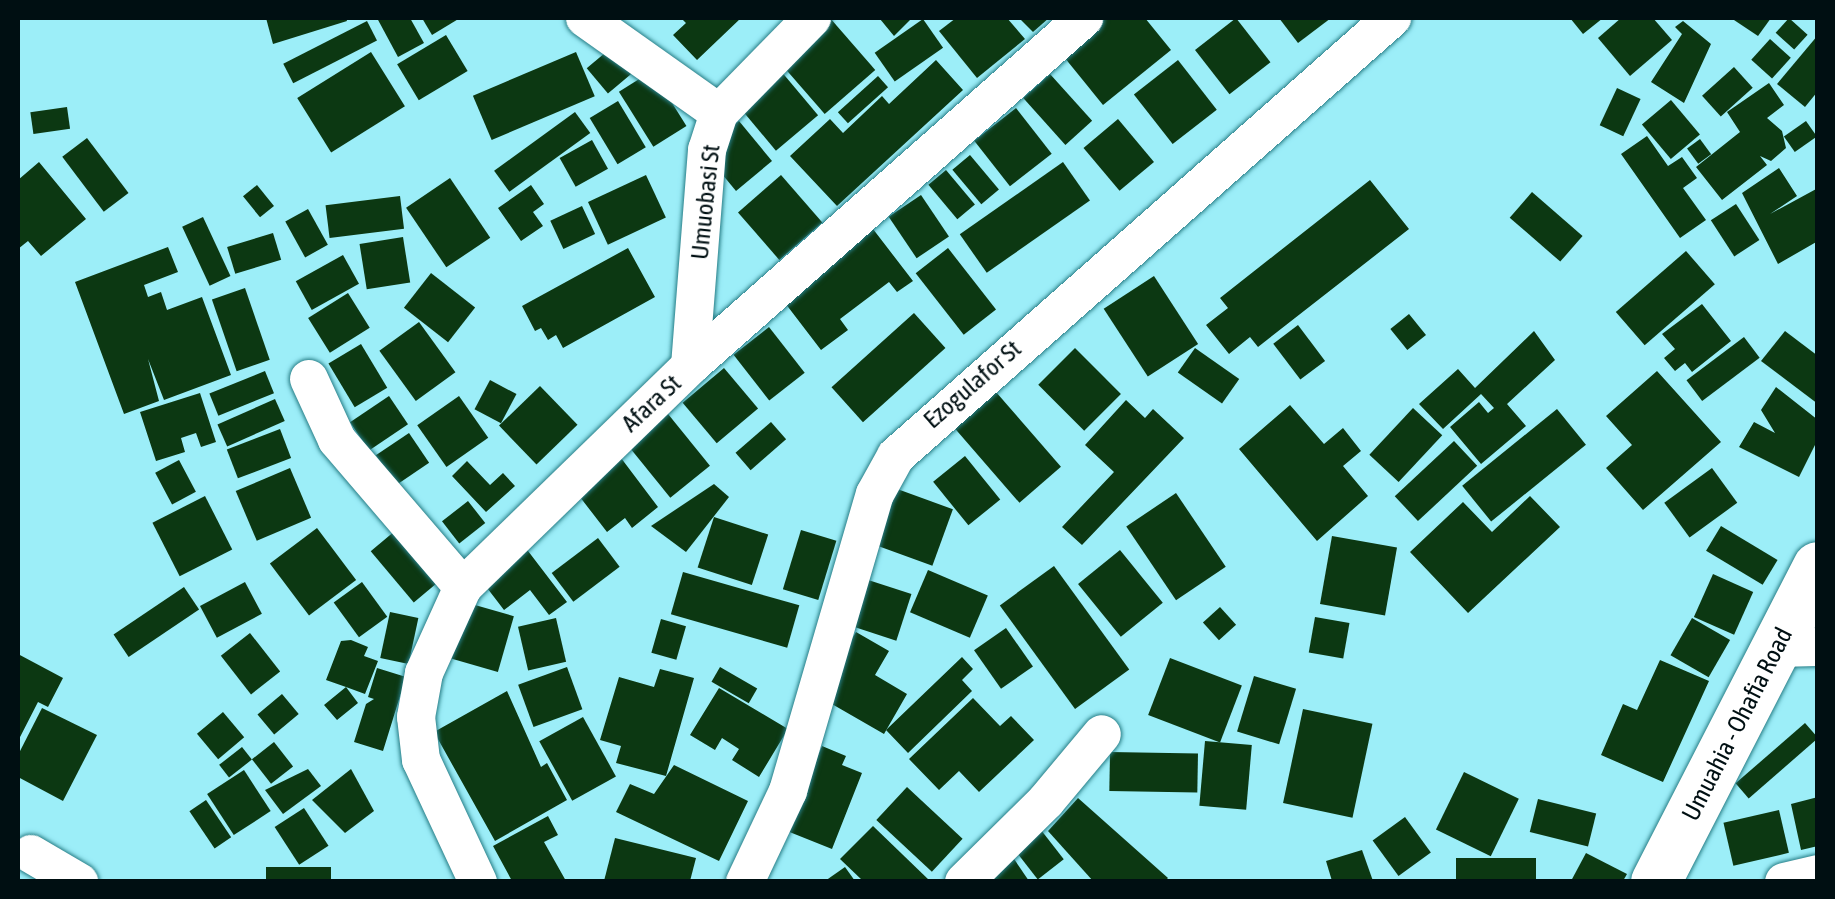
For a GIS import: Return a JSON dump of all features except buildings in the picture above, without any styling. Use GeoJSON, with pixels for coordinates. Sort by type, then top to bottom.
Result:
{"type":"FeatureCollection","features":[{"type":"Feature","properties":{"kind":"main road","name":"Umuahia - Ohafia Road"},"geometry":{"type":"LineString","coordinates":[[1690,882],[1806,646],[1818,567]]}},
{"type":"Feature","properties":{"kind":"main road","name":"Umuahia - Ohafia Road"},"geometry":{"type":"LineString","coordinates":[[1656,882],[1806,646]]}},
{"type":"Feature","properties":{"kind":"street"},"geometry":{"type":"LineString","coordinates":[[585,18],[719,113]]}},
{"type":"Feature","properties":{"kind":"street","name":"Umuobasi St"},"geometry":{"type":"LineString","coordinates":[[690,366],[707,150],[719,113],[812,18]]}},
{"type":"Feature","properties":{"kind":"street","name":"Afara St"},"geometry":{"type":"LineString","coordinates":[[478,882],[421,760],[416,717],[424,673],[464,587],[690,366],[1084,18]]}},
{"type":"Feature","properties":{"kind":"street","name":"Ezogulafor St"},"geometry":{"type":"LineString","coordinates":[[745,882],[788,791],[875,494],[896,456],[1392,18]]}},
{"type":"Feature","properties":{"kind":"street"},"geometry":{"type":"LineString","coordinates":[[309,379],[337,440],[464,587]]}},
{"type":"Feature","properties":{"kind":"street"},"geometry":{"type":"LineString","coordinates":[[964,882],[1046,802],[1102,734]]}},
{"type":"Feature","properties":{"kind":"street"},"geometry":{"type":"LineString","coordinates":[[31,854],[79,882]]}},
{"type":"Feature","properties":{"kind":"street"},"geometry":{"type":"LineString","coordinates":[[1784,882],[1818,874]]}}]}
